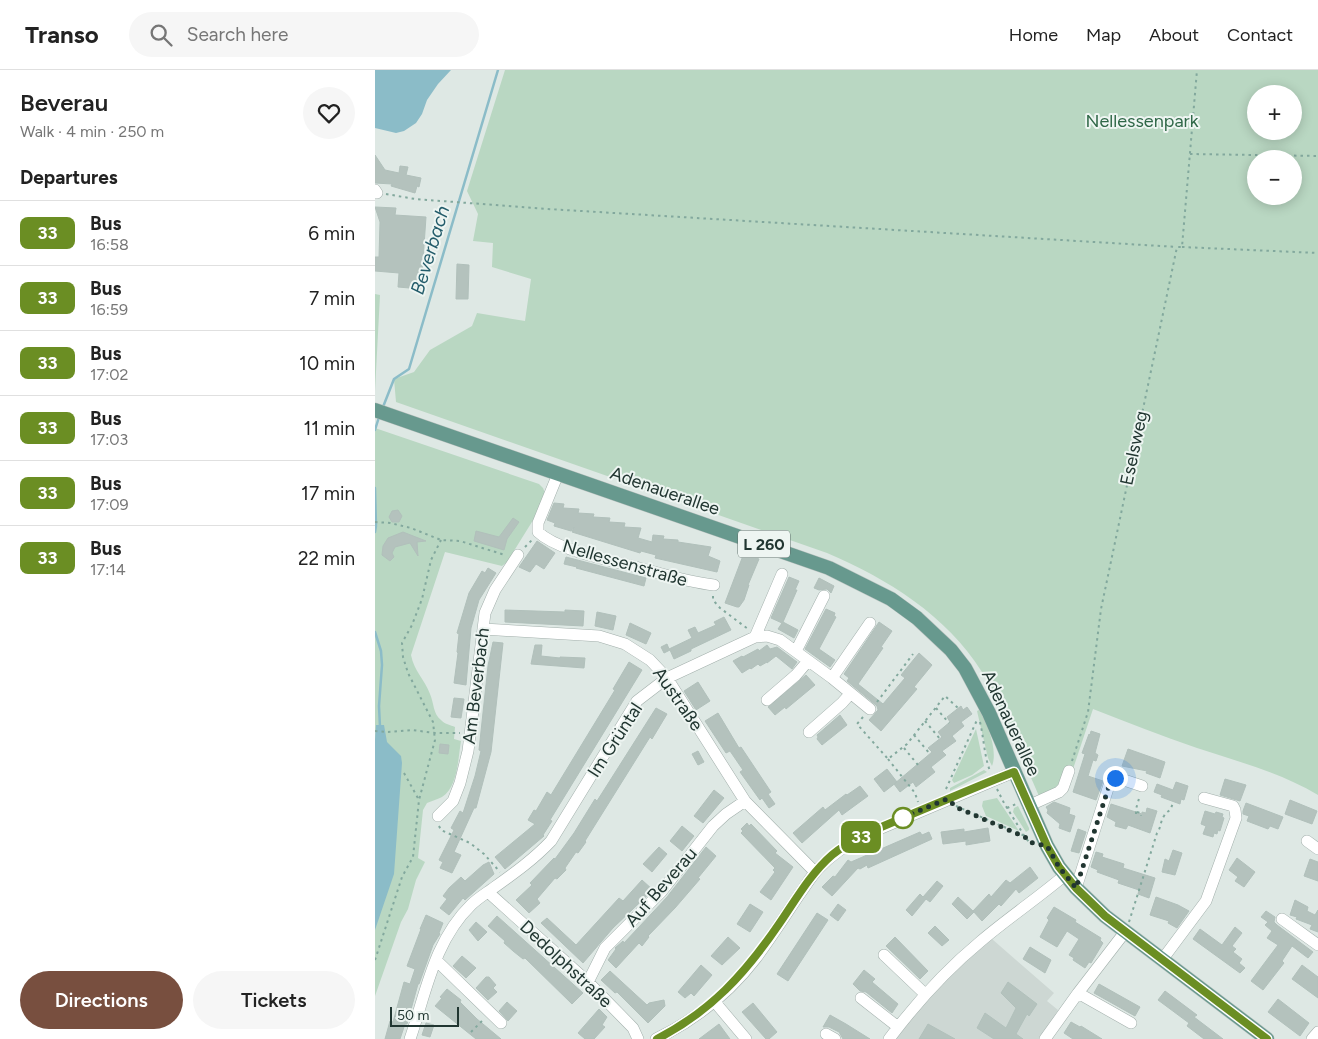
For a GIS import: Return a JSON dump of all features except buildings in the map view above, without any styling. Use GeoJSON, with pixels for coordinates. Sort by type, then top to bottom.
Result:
{"type":"FeatureCollection","features":[{"type":"Feature","properties":{"kind":"main road","name":"Adenauerallee"},"geometry":{"type":"LineString","coordinates":[[375,410],[829,568],[891,599],[917,618],[951,650],[965,668],[989,712],[1028,806],[1047,846],[1065,875],[1076,888],[1125,932],[1266,1039]]}},
{"type":"Feature","properties":{"kind":"street"},"geometry":{"type":"LineString","coordinates":[[538,532],[538,523],[558,474]]}},
{"type":"Feature","properties":{"kind":"street","name":"Nellessenstraße"},"geometry":{"type":"LineString","coordinates":[[538,532],[557,544],[601,558],[697,584],[714,585]]}},
{"type":"Feature","properties":{"kind":"street","name":"Am Beverbach"},"geometry":{"type":"LineString","coordinates":[[438,816],[453,801],[460,783],[470,734],[485,613],[495,590],[516,558]]}},
{"type":"Feature","properties":{"kind":"street"},"geometry":{"type":"LineString","coordinates":[[782,574],[756,636],[773,637],[796,651],[870,709]]}},
{"type":"Feature","properties":{"kind":"street"},"geometry":{"type":"LineString","coordinates":[[796,651],[824,596]]}},
{"type":"Feature","properties":{"kind":"street"},"geometry":{"type":"LineString","coordinates":[[832,678],[870,623]]}},
{"type":"Feature","properties":{"kind":"street","name":"Austraße"},"geometry":{"type":"LineString","coordinates":[[483,629],[599,636],[625,644],[650,660],[667,678],[745,801],[815,872]]}},
{"type":"Feature","properties":{"kind":"street","name":"Im Grüntal"},"geometry":{"type":"LineString","coordinates":[[410,1039],[420,1004],[441,947],[454,925],[471,904],[537,855],[551,841],[637,701],[667,678],[756,636]]}},
{"type":"Feature","properties":{"kind":"street"},"geometry":{"type":"LineString","coordinates":[[767,700],[796,675],[808,661]]}},
{"type":"Feature","properties":{"kind":"street"},"geometry":{"type":"LineString","coordinates":[[809,732],[842,704],[850,694]]}},
{"type":"Feature","properties":{"kind":"street"},"geometry":{"type":"LineString","coordinates":[[1028,806],[1059,792],[1063,788],[1069,771]]}},
{"type":"Feature","properties":{"kind":"street"},"geometry":{"type":"LineString","coordinates":[[657,1039],[684,1023],[743,974],[757,957],[815,872],[849,843],[921,810],[1014,772]]}},
{"type":"Feature","properties":{"kind":"street"},"geometry":{"type":"LineString","coordinates":[[1076,888],[1111,779],[1115,778],[1141,790]]}},
{"type":"Feature","properties":{"kind":"street"},"geometry":{"type":"LineString","coordinates":[[1165,962],[1206,901],[1236,818],[1233,806],[1204,798]]}},
{"type":"Feature","properties":{"kind":"street","name":"Auf Beverau"},"geometry":{"type":"LineString","coordinates":[[588,982],[605,948],[661,892],[713,826],[745,801]]}},
{"type":"Feature","properties":{"kind":"street"},"geometry":{"type":"LineString","coordinates":[[1165,962],[1211,903],[1239,828]]}},
{"type":"Feature","properties":{"kind":"street"},"geometry":{"type":"LineString","coordinates":[[1307,841],[1318,849]]}},
{"type":"Feature","properties":{"kind":"street"},"geometry":{"type":"LineString","coordinates":[[889,1039],[925,994],[981,942],[1065,875]]}},
{"type":"Feature","properties":{"kind":"street","name":"Dedolphstraße"},"geometry":{"type":"LineString","coordinates":[[488,892],[588,982],[633,1028],[638,1039]]}},
{"type":"Feature","properties":{"kind":"street"},"geometry":{"type":"LineString","coordinates":[[1282,919],[1318,945]]}},
{"type":"Feature","properties":{"kind":"street"},"geometry":{"type":"LineString","coordinates":[[1050,1037],[1078,993],[1125,932]]}},
{"type":"Feature","properties":{"kind":"street"},"geometry":{"type":"LineString","coordinates":[[884,955],[925,994]]}},
{"type":"Feature","properties":{"kind":"street"},"geometry":{"type":"LineString","coordinates":[[436,960],[501,1023]]}},
{"type":"Feature","properties":{"kind":"street"},"geometry":{"type":"LineString","coordinates":[[1078,993],[1131,1023]]}},
{"type":"Feature","properties":{"kind":"street"},"geometry":{"type":"LineString","coordinates":[[861,998],[898,1027]]}},
{"type":"Feature","properties":{"kind":"street"},"geometry":{"type":"LineString","coordinates":[[714,1000],[746,1039]]}},
{"type":"Feature","properties":{"kind":"street"},"geometry":{"type":"LineString","coordinates":[[1312,1039],[1318,1032]]}},
{"type":"Feature","properties":{"kind":"path"},"geometry":{"type":"LineString","coordinates":[[1182,247],[1197,70]]}},
{"type":"Feature","properties":{"kind":"path"},"geometry":{"type":"LineString","coordinates":[[1190,154],[1318,156]]}},
{"type":"Feature","properties":{"kind":"path"},"geometry":{"type":"LineString","coordinates":[[376,192],[415,199],[464,203],[1318,254]]}},
{"type":"Feature","properties":{"kind":"path","name":"Eselsweg"},"geometry":{"type":"LineString","coordinates":[[1069,771],[1088,712],[1101,609],[1177,247]]}},
{"type":"Feature","properties":{"kind":"path"},"geometry":{"type":"LineString","coordinates":[[375,522],[411,528],[441,540],[460,541],[516,558],[538,532]]}},
{"type":"Feature","properties":{"kind":"path"},"geometry":{"type":"LineString","coordinates":[[375,960],[402,877],[413,857],[419,800],[428,769],[435,733],[433,722],[408,673],[403,657],[402,644],[412,625],[431,560],[441,540]]}},
{"type":"Feature","properties":{"kind":"path"},"geometry":{"type":"LineString","coordinates":[[714,585],[713,600],[720,608],[756,636]]}},
{"type":"Feature","properties":{"kind":"path"},"geometry":{"type":"LineString","coordinates":[[913,654],[873,707],[857,724],[915,793],[921,810]]}},
{"type":"Feature","properties":{"kind":"path"},"geometry":{"type":"LineString","coordinates":[[888,759],[914,735],[945,696],[958,708]]}},
{"type":"Feature","properties":{"kind":"path"},"geometry":{"type":"LineString","coordinates":[[936,708],[949,723]]}},
{"type":"Feature","properties":{"kind":"path"},"geometry":{"type":"LineString","coordinates":[[977,714],[984,741],[983,748],[986,760],[1004,803],[1029,842],[1047,846]]}},
{"type":"Feature","properties":{"kind":"path"},"geometry":{"type":"LineString","coordinates":[[977,720],[945,792],[947,799],[958,808],[1025,837]]}},
{"type":"Feature","properties":{"kind":"path"},"geometry":{"type":"LineString","coordinates":[[925,721],[940,739]]}},
{"type":"Feature","properties":{"kind":"path"},"geometry":{"type":"LineString","coordinates":[[375,730],[388,732],[412,730],[470,734]]}},
{"type":"Feature","properties":{"kind":"path"},"geometry":{"type":"LineString","coordinates":[[914,735],[930,754]]}},
{"type":"Feature","properties":{"kind":"path"},"geometry":{"type":"LineString","coordinates":[[903,747],[918,765]]}},
{"type":"Feature","properties":{"kind":"path"},"geometry":{"type":"LineString","coordinates":[[404,773],[419,800]]}},
{"type":"Feature","properties":{"kind":"path"},"geometry":{"type":"LineString","coordinates":[[1141,790],[1136,808],[1136,813],[1141,813],[1141,816]]}},
{"type":"Feature","properties":{"kind":"path"},"geometry":{"type":"LineString","coordinates":[[1125,932],[1157,833],[1164,815],[1171,810],[1173,802]]}},
{"type":"Feature","properties":{"kind":"path"},"geometry":{"type":"LineString","coordinates":[[438,816],[441,830],[470,843],[485,854],[506,879]]}},
{"type":"Feature","properties":{"kind":"path"},"geometry":{"type":"LineString","coordinates":[[471,1032],[491,1012]]}},
{"type":"Feature","properties":{"kind":"shaded area"},"geometry":{"type":"Polygon","coordinates":[[[992,939],[1054,993],[1047,1001],[1058,1010],[1040,1039],[894,1039],[922,1003],[992,939]]]}},
{"type":"Feature","properties":{"kind":"green space","name":"Nellessenpark"},"geometry":{"type":"Polygon","coordinates":[[[505,70],[1318,70],[1318,795],[1274,774],[1093,709],[1065,793],[1042,803],[993,692],[982,672],[951,633],[933,616],[893,587],[850,563],[827,553],[396,402],[394,379],[414,372],[430,350],[472,326],[477,313],[525,321],[531,279],[492,267],[493,243],[473,241],[478,214],[467,191],[505,70]]]}},
{"type":"Feature","properties":{"kind":"green space"},"geometry":{"type":"Polygon","coordinates":[[[375,294],[380,295],[375,391],[375,294]]]}},
{"type":"Feature","properties":{"kind":"green space"},"geometry":{"type":"Polygon","coordinates":[[[375,428],[539,484],[545,493],[535,517],[507,562],[502,566],[445,552],[411,655],[428,689],[436,715],[444,722],[455,727],[454,739],[461,741],[458,764],[454,779],[447,792],[442,797],[427,803],[423,810],[418,858],[425,862],[416,880],[408,909],[401,922],[375,996],[375,428]]]}},
{"type":"Feature","properties":{"kind":"green space"},"geometry":{"type":"Polygon","coordinates":[[[979,710],[986,723],[993,745],[994,760],[992,766],[988,758],[977,711],[979,710]]]}},
{"type":"Feature","properties":{"kind":"green space"},"geometry":{"type":"Polygon","coordinates":[[[976,729],[984,766],[972,775],[954,783],[952,780],[976,729]]]}},
{"type":"Feature","properties":{"kind":"green space"},"geometry":{"type":"Polygon","coordinates":[[[984,770],[987,772],[950,791],[950,788],[984,770]]]}},
{"type":"Feature","properties":{"kind":"green space"},"geometry":{"type":"Polygon","coordinates":[[[997,798],[1019,831],[986,816],[982,806],[983,801],[997,798]]]}},
{"type":"Feature","properties":{"kind":"green space"},"geometry":{"type":"Polygon","coordinates":[[[1018,806],[1029,828],[1026,832],[1013,812],[1014,808],[1018,806]]]}},
{"type":"Feature","properties":{"kind":"water"},"geometry":{"type":"Polygon","coordinates":[[[375,70],[451,70],[427,100],[422,114],[416,123],[404,131],[396,133],[375,128],[375,70]]]}},
{"type":"Feature","properties":{"kind":"water"},"geometry":{"type":"Polygon","coordinates":[[[376,725],[384,725],[387,742],[401,756],[402,763],[394,874],[375,930],[375,740],[376,725]]]}},
{"type":"Feature","properties":{"kind":"waterway","name":"Beverbach"},"geometry":{"type":"LineString","coordinates":[[383,407],[394,379],[409,369],[498,70]]}},
{"type":"Feature","properties":{"kind":"waterway","name":"Beverbach"},"geometry":{"type":"LineString","coordinates":[[375,430],[379,417]]}},
{"type":"Feature","properties":{"kind":"waterway","name":"Beverbach"},"geometry":{"type":"LineString","coordinates":[[375,488],[375,532]]}},
{"type":"Feature","properties":{"kind":"waterway","name":"Beverbach"},"geometry":{"type":"LineString","coordinates":[[375,632],[381,651],[382,665],[379,706],[380,727]]}},
{"type":"Feature","properties":{"kind":"bus line","name":"33"},"geometry":{"type":"LineString","coordinates":[[657,1039],[692,1018],[743,974],[757,957],[815,872],[849,843],[947,799],[1014,772],[1029,810],[1055,861],[1076,888],[1105,916],[1267,1039]]}},
{"type":"Feature","properties":{"kind":"route"},"geometry":{"type":"LineString","coordinates":[[903,818],[895,821],[947,799],[958,808],[1025,837],[1029,842],[1047,846],[1059,867],[1076,888],[1111,780],[1115,778]]}}]}
